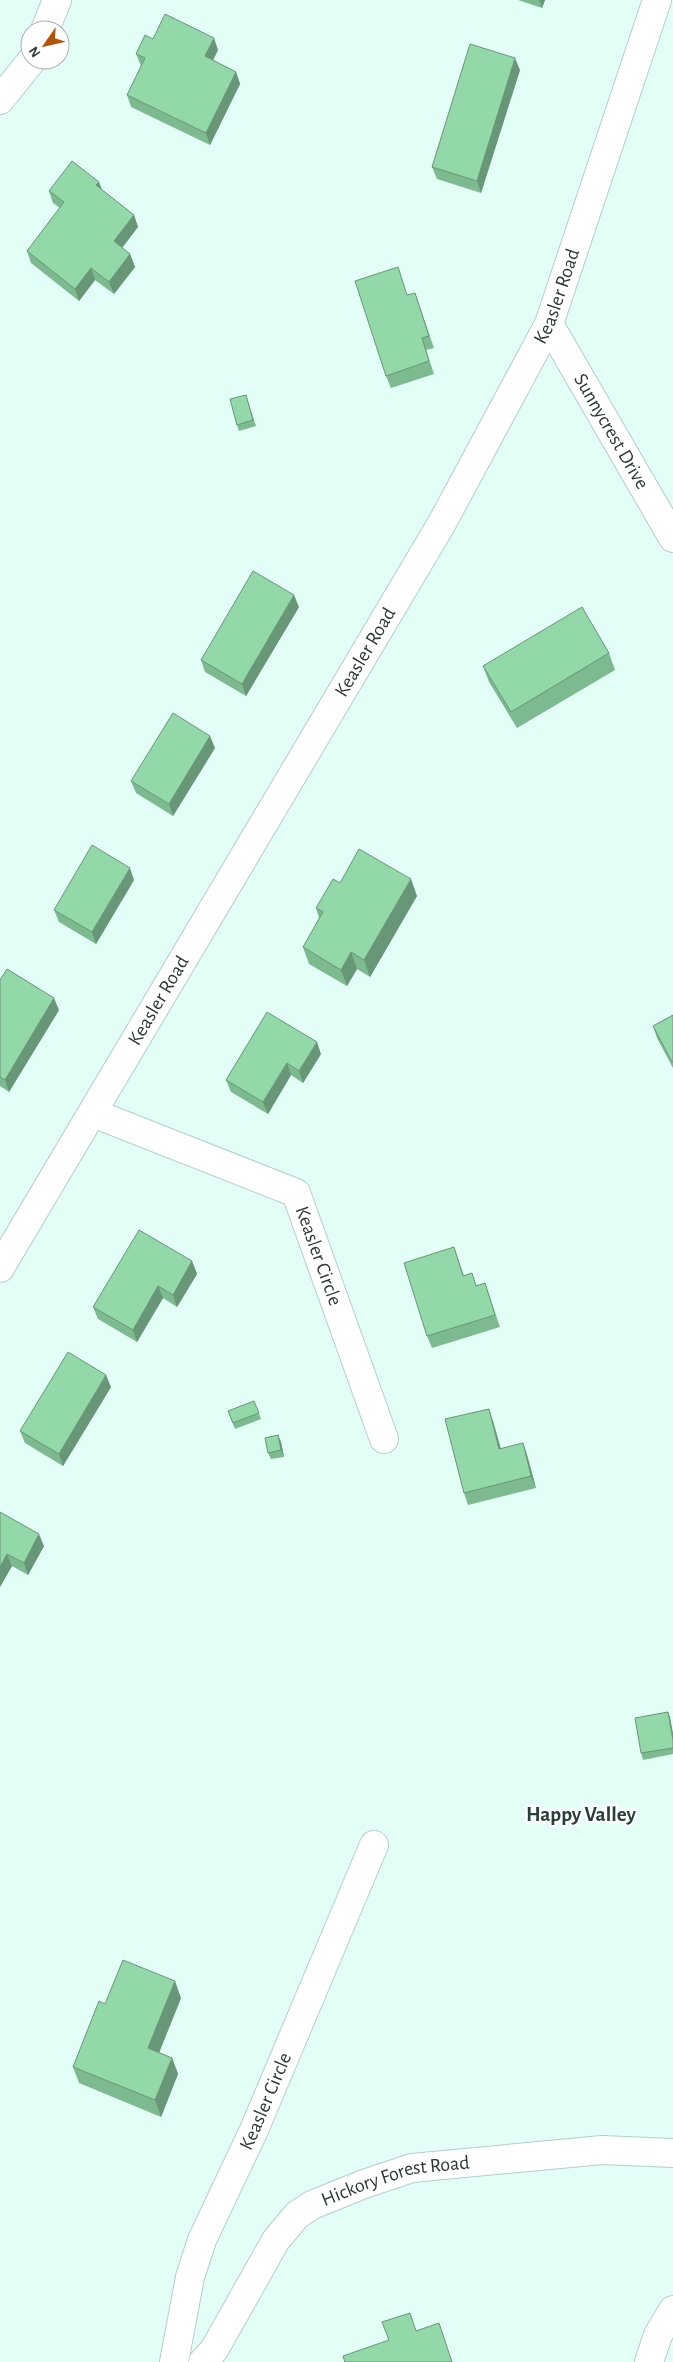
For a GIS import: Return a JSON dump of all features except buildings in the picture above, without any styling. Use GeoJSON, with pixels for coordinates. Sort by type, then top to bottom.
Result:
{"type":"FeatureCollection","features":[{"type":"Feature","properties":{"kind":"street"},"geometry":{"type":"LineString","coordinates":[[49,20],[57,0]]}},
{"type":"Feature","properties":{"kind":"street","name":"Keasler Road"},"geometry":{"type":"LineString","coordinates":[[0,1268],[442,523],[549,324],[657,0]]}},
{"type":"Feature","properties":{"kind":"street"},"geometry":{"type":"LineString","coordinates":[[0,100],[24,70]]}},
{"type":"Feature","properties":{"kind":"street","name":"Sunnycrest Drive"},"geometry":{"type":"LineString","coordinates":[[549,324],[673,538]]}},
{"type":"Feature","properties":{"kind":"street","name":"Keasler Circle"},"geometry":{"type":"LineString","coordinates":[[93,1113],[296,1193],[384,1439]]}},
{"type":"Feature","properties":{"kind":"street","name":"Keasler Circle"},"geometry":{"type":"LineString","coordinates":[[174,2362],[190,2277],[202,2240],[254,2130],[374,1846]]}},
{"type":"Feature","properties":{"kind":"street","name":"Hickory Forest Road"},"geometry":{"type":"LineString","coordinates":[[203,2362],[214,2350],[276,2240],[296,2215],[312,2205],[364,2184],[412,2168],[602,2150],[673,2153]]}},
{"type":"Feature","properties":{"kind":"street"},"geometry":{"type":"LineString","coordinates":[[649,2362],[658,2335],[673,2310]]}},
{"type":"Feature","properties":{"kind":"district","name":"Happy Valley"},"geometry":{"type":"Point","coordinates":[581,1814]}}]}
